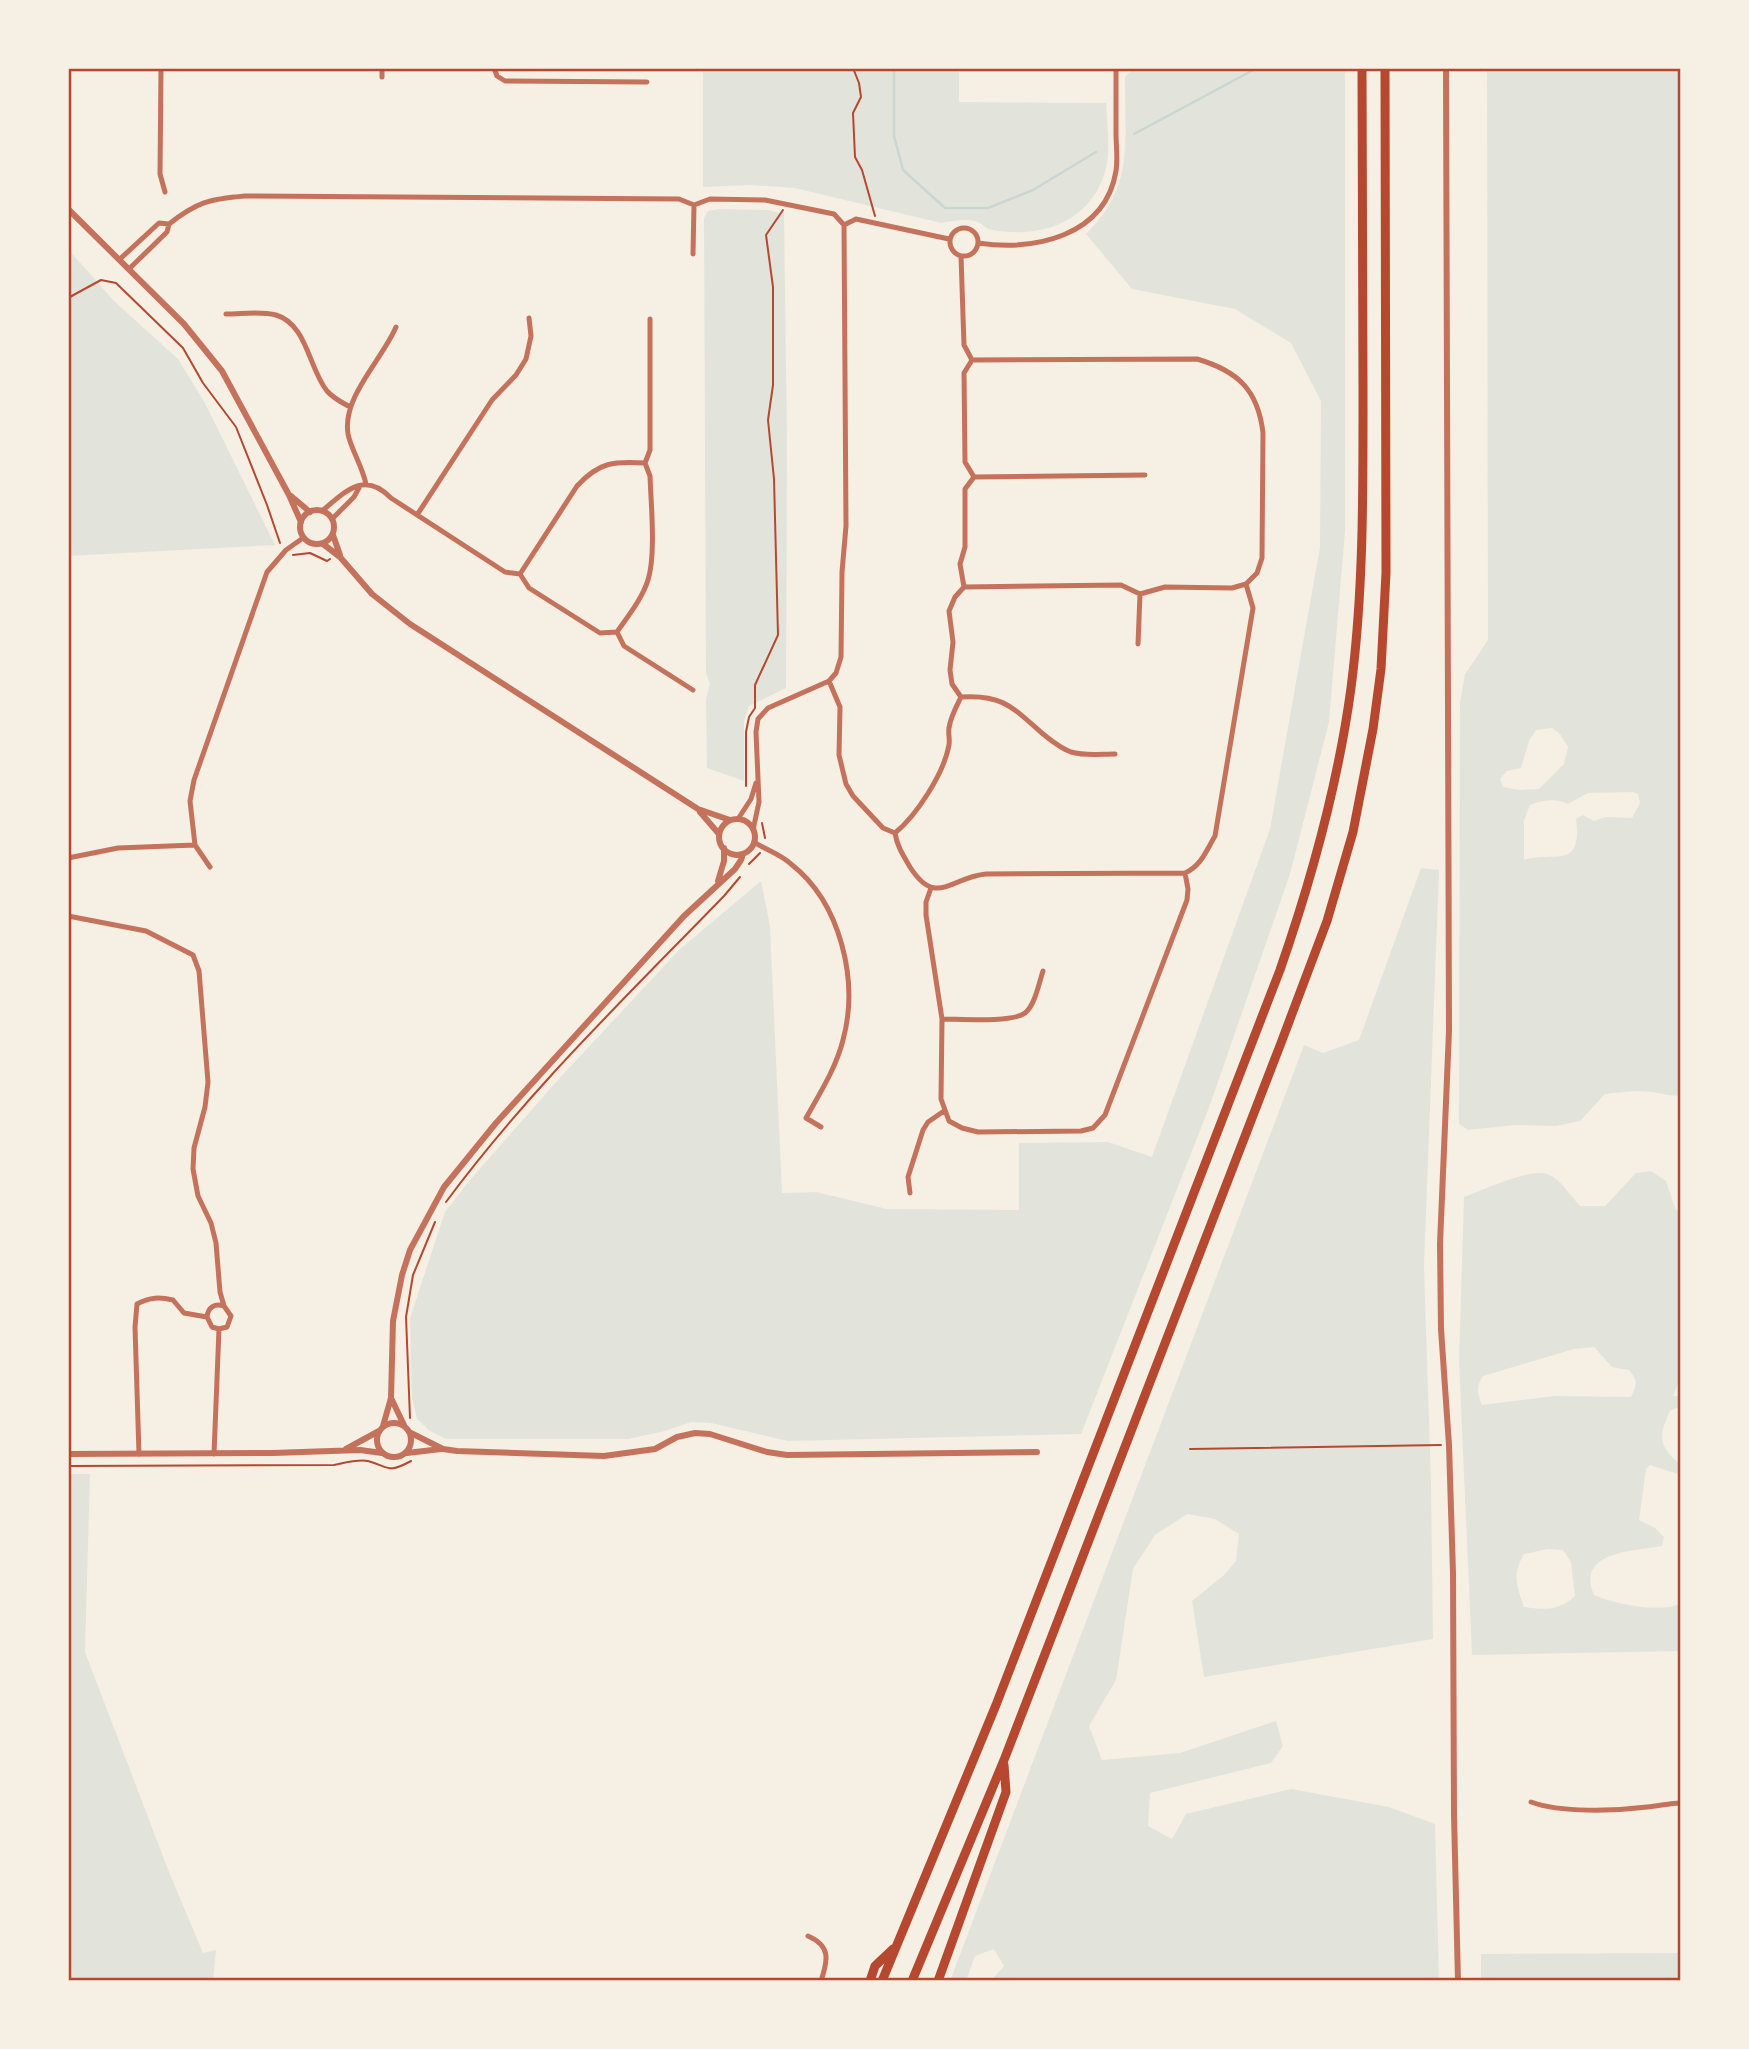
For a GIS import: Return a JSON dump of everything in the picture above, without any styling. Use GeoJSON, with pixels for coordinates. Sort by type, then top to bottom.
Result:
{"type":"FeatureCollection","features":[{"type":"Feature","properties":{"kind":"highway"},"geometry":{"type":"LineString","coordinates":[[882,1981],[996,1705],[1280,970],[1310,879],[1327,813],[1350,689],[1360,587],[1363,435],[1363,68]]}},
{"type":"Feature","properties":{"kind":"highway"},"geometry":{"type":"LineString","coordinates":[[912,1981],[1004,1760],[1314,958],[1353,832],[1375,717],[1381,669],[1386,573],[1385,68]]}},
{"type":"Feature","properties":{"kind":"highway"},"geometry":{"type":"LineString","coordinates":[[938,1981],[1006,1792],[1004,1760]]}},
{"type":"Feature","properties":{"kind":"highway"},"geometry":{"type":"LineString","coordinates":[[870,1981],[875,1966],[896,1946]]}},
{"type":"Feature","properties":{"kind":"street"},"geometry":{"type":"LineString","coordinates":[[382,68],[382,76]]}},
{"type":"Feature","properties":{"kind":"street"},"geometry":{"type":"LineString","coordinates":[[494,68],[497,76],[512,82],[647,82]]}},
{"type":"Feature","properties":{"kind":"street"},"geometry":{"type":"LineString","coordinates":[[978,243],[1011,245],[1052,240],[1070,233],[1100,206],[1116,172],[1116,68]]}},
{"type":"Feature","properties":{"kind":"street"},"geometry":{"type":"LineString","coordinates":[[1446,68],[1449,1031],[1440,1244],[1441,1329],[1449,1445],[1458,1981]]}},
{"type":"Feature","properties":{"kind":"street"},"geometry":{"type":"LineString","coordinates":[[160,70],[160,174],[165,192]]}},
{"type":"Feature","properties":{"kind":"street"},"geometry":{"type":"LineString","coordinates":[[130,269],[167,232],[169,224],[190,207],[205,201],[245,196],[679,199],[694,205],[710,199],[765,200],[834,214],[844,225],[846,526],[842,572],[841,657],[836,673],[829,681],[768,708],[758,719],[756,732],[759,802],[754,842],[743,854],[732,854],[724,848]]}},
{"type":"Feature","properties":{"kind":"street"},"geometry":{"type":"LineString","coordinates":[[693,254],[694,205]]}},
{"type":"Feature","properties":{"kind":"street"},"geometry":{"type":"LineString","coordinates":[[68,209],[184,324],[222,371],[289,495],[300,522],[303,538],[311,544],[323,544],[338,555],[372,594],[410,624],[698,809],[747,822],[754,830]]}},
{"type":"Feature","properties":{"kind":"street"},"geometry":{"type":"LineString","coordinates":[[844,225],[856,219],[949,239]]}},
{"type":"Feature","properties":{"kind":"street"},"geometry":{"type":"LineString","coordinates":[[120,259],[159,223],[169,224]]}},
{"type":"Feature","properties":{"kind":"street"},"geometry":{"type":"LineString","coordinates":[[965,228],[975,233],[978,243],[973,253],[961,256],[952,250],[949,239],[955,230],[965,228]]}},
{"type":"Feature","properties":{"kind":"street"},"geometry":{"type":"LineString","coordinates":[[961,256],[964,345],[972,360]]}},
{"type":"Feature","properties":{"kind":"street"},"geometry":{"type":"LineString","coordinates":[[226,314],[266,314],[279,316],[290,322],[326,390],[349,407]]}},
{"type":"Feature","properties":{"kind":"street"},"geometry":{"type":"LineString","coordinates":[[416,515],[492,400],[516,375],[526,359],[531,336],[528,318]]}},
{"type":"Feature","properties":{"kind":"street"},"geometry":{"type":"LineString","coordinates":[[300,522],[310,512],[322,511],[345,490],[363,485],[381,487],[391,498],[505,572],[520,574],[529,588],[600,634],[617,632],[640,597],[648,581],[651,566],[650,476],[645,463],[650,450],[650,319]]}},
{"type":"Feature","properties":{"kind":"street"},"geometry":{"type":"LineString","coordinates":[[332,519],[363,485],[363,468],[348,436],[349,407],[390,343],[396,327]]}},
{"type":"Feature","properties":{"kind":"street"},"geometry":{"type":"LineString","coordinates":[[961,697],[952,684],[950,670],[953,642],[949,611],[955,597],[964,587],[1121,585],[1140,594],[1165,587],[1232,588],[1246,584],[1257,573],[1262,558],[1261,415],[1254,398],[1233,373],[1221,366],[1197,359],[972,360]]}},
{"type":"Feature","properties":{"kind":"street"},"geometry":{"type":"LineString","coordinates":[[972,360],[964,373],[964,462],[974,477]]}},
{"type":"Feature","properties":{"kind":"street"},"geometry":{"type":"LineString","coordinates":[[520,574],[577,486],[589,474],[601,466],[616,463],[645,463]]}},
{"type":"Feature","properties":{"kind":"street"},"geometry":{"type":"LineString","coordinates":[[974,477],[1145,475]]}},
{"type":"Feature","properties":{"kind":"street"},"geometry":{"type":"LineString","coordinates":[[964,587],[960,564],[965,547],[965,489],[974,477]]}},
{"type":"Feature","properties":{"kind":"street"},"geometry":{"type":"LineString","coordinates":[[289,495],[310,512]]}},
{"type":"Feature","properties":{"kind":"street"},"geometry":{"type":"LineString","coordinates":[[322,511],[332,519],[335,527],[333,535],[338,555]]}},
{"type":"Feature","properties":{"kind":"street"},"geometry":{"type":"LineString","coordinates":[[323,544],[333,535]]}},
{"type":"Feature","properties":{"kind":"street"},"geometry":{"type":"LineString","coordinates":[[210,867],[195,845],[190,801],[194,780],[267,572],[286,550],[303,538]]}},
{"type":"Feature","properties":{"kind":"street"},"geometry":{"type":"LineString","coordinates":[[895,833],[897,846],[920,882],[931,888],[943,887],[976,874],[1185,873],[1194,869],[1201,862],[1215,836],[1253,608],[1246,584]]}},
{"type":"Feature","properties":{"kind":"street"},"geometry":{"type":"LineString","coordinates":[[1138,644],[1140,594]]}},
{"type":"Feature","properties":{"kind":"street"},"geometry":{"type":"LineString","coordinates":[[617,632],[624,646],[693,690]]}},
{"type":"Feature","properties":{"kind":"street"},"geometry":{"type":"LineString","coordinates":[[829,681],[840,707],[839,755],[846,784],[853,796],[883,828],[895,833]]}},
{"type":"Feature","properties":{"kind":"street"},"geometry":{"type":"LineString","coordinates":[[895,833],[906,824],[926,796],[943,762],[949,744],[949,728],[961,697]]}},
{"type":"Feature","properties":{"kind":"street"},"geometry":{"type":"LineString","coordinates":[[961,697],[995,698],[1014,709],[1057,746],[1072,752],[1115,754]]}},
{"type":"Feature","properties":{"kind":"street"},"geometry":{"type":"LineString","coordinates":[[719,834],[723,826],[734,820],[751,799],[757,779]]}},
{"type":"Feature","properties":{"kind":"street"},"geometry":{"type":"LineString","coordinates":[[698,809],[719,834],[724,848],[724,861],[718,883]]}},
{"type":"Feature","properties":{"kind":"street"},"geometry":{"type":"LineString","coordinates":[[754,842],[792,864],[814,887],[832,918],[842,944],[848,973],[850,1005],[844,1041],[833,1069],[803,1116],[821,1127]]}},
{"type":"Feature","properties":{"kind":"street"},"geometry":{"type":"LineString","coordinates":[[68,858],[118,848],[195,845]]}},
{"type":"Feature","properties":{"kind":"street"},"geometry":{"type":"LineString","coordinates":[[382,1453],[377,1442],[390,1398],[390,1354],[396,1299],[406,1263],[426,1217],[444,1187],[515,1102],[684,916],[734,869],[743,854]]}},
{"type":"Feature","properties":{"kind":"street"},"geometry":{"type":"LineString","coordinates":[[931,888],[926,902],[926,915],[942,1019],[941,1099],[949,1121],[978,1132],[1081,1131],[1100,1123],[1176,933],[1187,900],[1185,873]]}},
{"type":"Feature","properties":{"kind":"street"},"geometry":{"type":"LineString","coordinates":[[68,916],[146,931],[193,955],[199,971],[208,1082],[192,1168],[198,1196],[211,1223],[216,1244],[220,1292],[231,1320],[227,1327],[212,1327],[206,1317],[184,1313],[173,1300],[161,1297],[147,1298],[137,1304],[135,1327],[139,1454]]}},
{"type":"Feature","properties":{"kind":"street"},"geometry":{"type":"LineString","coordinates":[[942,1019],[1011,1018],[1025,1013],[1032,1003],[1043,971]]}},
{"type":"Feature","properties":{"kind":"street"},"geometry":{"type":"LineString","coordinates":[[910,1193],[908,1177],[923,1130],[928,1122],[944,1111]]}},
{"type":"Feature","properties":{"kind":"street"},"geometry":{"type":"LineString","coordinates":[[206,1317],[212,1307],[225,1306]]}},
{"type":"Feature","properties":{"kind":"street"},"geometry":{"type":"LineString","coordinates":[[214,1454],[219,1329]]}},
{"type":"Feature","properties":{"kind":"street"},"geometry":{"type":"LineString","coordinates":[[390,1398],[411,1433],[443,1449]]}},
{"type":"Feature","properties":{"kind":"street"},"geometry":{"type":"LineString","coordinates":[[345,1450],[393,1422],[404,1425]]}},
{"type":"Feature","properties":{"kind":"street"},"geometry":{"type":"LineString","coordinates":[[405,1454],[411,1444],[411,1433]]}},
{"type":"Feature","properties":{"kind":"street"},"geometry":{"type":"LineString","coordinates":[[68,1454],[214,1454],[345,1450],[382,1453],[393,1457],[443,1449],[604,1456],[655,1449],[677,1437],[695,1433],[710,1434],[767,1452],[787,1455],[1037,1452]]}},
{"type":"Feature","properties":{"kind":"street"},"geometry":{"type":"LineString","coordinates":[[1531,1802],[1547,1808],[1570,1810],[1646,1808],[1681,1803]]}},
{"type":"Feature","properties":{"kind":"street"},"geometry":{"type":"LineString","coordinates":[[808,1936],[820,1941],[825,1951],[826,1966],[821,1981]]}},
{"type":"Feature","properties":{"kind":"path"},"geometry":{"type":"LineString","coordinates":[[853,68],[861,97],[853,113],[855,157],[862,170],[875,217]]}},
{"type":"Feature","properties":{"kind":"path"},"geometry":{"type":"LineString","coordinates":[[746,789],[746,732],[749,717],[755,708],[755,685],[778,635],[775,479],[768,420],[774,385],[773,287],[766,235],[786,205]]}},
{"type":"Feature","properties":{"kind":"path"},"geometry":{"type":"LineString","coordinates":[[68,298],[101,281],[116,283],[183,348],[203,383],[236,427],[280,545],[291,556],[310,553],[327,561],[338,555]]}},
{"type":"Feature","properties":{"kind":"path"},"geometry":{"type":"LineString","coordinates":[[746,867],[763,848],[765,839],[762,821]]}},
{"type":"Feature","properties":{"kind":"path"},"geometry":{"type":"LineString","coordinates":[[443,1205],[585,1039],[724,896],[741,874]]}},
{"type":"Feature","properties":{"kind":"path"},"geometry":{"type":"LineString","coordinates":[[408,1402],[406,1317],[413,1275],[437,1217]]}},
{"type":"Feature","properties":{"kind":"path"},"geometry":{"type":"LineString","coordinates":[[1190,1449],[1449,1445]]}},
{"type":"Feature","properties":{"kind":"shaded area"},"geometry":{"type":"Polygon","coordinates":[[[703,68],[959,68],[959,102],[1106,103],[1106,169],[1095,194],[1085,207],[1058,225],[1026,232],[992,230],[969,220],[941,223],[795,188],[750,185],[703,187],[703,68]]]}},
{"type":"Feature","properties":{"kind":"shaded area"},"geometry":{"type":"Polygon","coordinates":[[[1133,68],[1345,68],[1345,531],[1329,722],[1290,874],[1210,1105],[1081,1434],[788,1441],[711,1423],[691,1422],[628,1439],[446,1439],[430,1431],[417,1419],[412,1398],[410,1318],[445,1212],[556,1082],[680,949],[761,881],[770,926],[782,1193],[816,1192],[887,1209],[1019,1210],[1019,1143],[1108,1142],[1152,1157],[1270,829],[1320,547],[1321,401],[1291,343],[1235,309],[1132,289],[1086,234],[1102,216],[1120,180],[1125,142],[1125,77],[1133,68]]]}},
{"type":"Feature","properties":{"kind":"shaded area"},"geometry":{"type":"Polygon","coordinates":[[[1487,68],[1681,68],[1681,1095],[1640,1091],[1605,1094],[1580,1121],[1556,1126],[1515,1125],[1468,1130],[1459,1124],[1460,703],[1465,674],[1488,640],[1487,68]],[[1552,728],[1536,730],[1529,741],[1521,768],[1507,771],[1500,779],[1503,787],[1539,789],[1564,764],[1568,747],[1560,734],[1552,728]],[[1588,793],[1568,804],[1549,800],[1530,805],[1524,820],[1524,860],[1570,853],[1577,836],[1576,819],[1583,815],[1594,821],[1606,817],[1632,818],[1640,803],[1638,794],[1588,793]]]}},
{"type":"Feature","properties":{"kind":"shaded area"},"geometry":{"type":"Polygon","coordinates":[[[768,210],[784,214],[786,688],[749,706],[744,721],[744,781],[707,768],[706,699],[710,684],[706,673],[704,218],[708,211],[768,210]]]}},
{"type":"Feature","properties":{"kind":"shaded area"},"geometry":{"type":"Polygon","coordinates":[[[68,249],[114,301],[178,359],[205,403],[275,545],[68,556],[68,249]]]}},
{"type":"Feature","properties":{"kind":"shaded area"},"geometry":{"type":"Polygon","coordinates":[[[1421,868],[1439,870],[1424,1266],[1433,1639],[1204,1677],[1192,1601],[1224,1575],[1236,1561],[1239,1534],[1215,1519],[1187,1514],[1155,1535],[1133,1569],[1116,1680],[1089,1726],[1102,1760],[1180,1753],[1276,1721],[1283,1746],[1271,1763],[1150,1793],[1148,1826],[1172,1839],[1186,1814],[1291,1789],[1389,1807],[1435,1824],[1439,1981],[991,1981],[1004,1966],[994,1949],[975,1956],[966,1981],[950,1981],[1304,1045],[1323,1053],[1359,1040],[1421,868]]]}},
{"type":"Feature","properties":{"kind":"shaded area"},"geometry":{"type":"Polygon","coordinates":[[[1651,1171],[1666,1181],[1675,1208],[1681,1215],[1681,1376],[1673,1396],[1681,1396],[1681,1406],[1670,1411],[1663,1428],[1662,1441],[1668,1452],[1681,1465],[1681,1475],[1650,1465],[1646,1469],[1639,1520],[1655,1528],[1664,1537],[1662,1546],[1624,1552],[1600,1561],[1593,1569],[1590,1580],[1594,1595],[1613,1602],[1650,1608],[1681,1603],[1681,1651],[1472,1655],[1459,1361],[1464,1197],[1519,1176],[1541,1173],[1558,1181],[1580,1206],[1605,1206],[1636,1173],[1651,1171]],[[1594,1347],[1574,1349],[1483,1376],[1478,1390],[1482,1405],[1554,1396],[1631,1397],[1636,1383],[1632,1374],[1629,1370],[1612,1367],[1594,1347]],[[1548,1549],[1524,1554],[1520,1561],[1517,1580],[1524,1607],[1551,1608],[1575,1596],[1571,1562],[1563,1550],[1548,1549]]]}},
{"type":"Feature","properties":{"kind":"shaded area"},"geometry":{"type":"Polygon","coordinates":[[[68,1474],[90,1474],[85,1652],[203,1953],[216,1950],[213,1981],[68,1981],[68,1474]]]}},
{"type":"Feature","properties":{"kind":"shaded area"},"geometry":{"type":"Polygon","coordinates":[[[1681,1953],[1681,1981],[1481,1981],[1481,1954],[1681,1953]]]}},
{"type":"Feature","properties":{"kind":"waterway"},"geometry":{"type":"LineString","coordinates":[[894,68],[894,136],[903,170],[945,208],[988,208],[1033,190],[1096,152]]}},
{"type":"Feature","properties":{"kind":"waterway"},"geometry":{"type":"LineString","coordinates":[[1134,134],[1257,68]]}}]}
